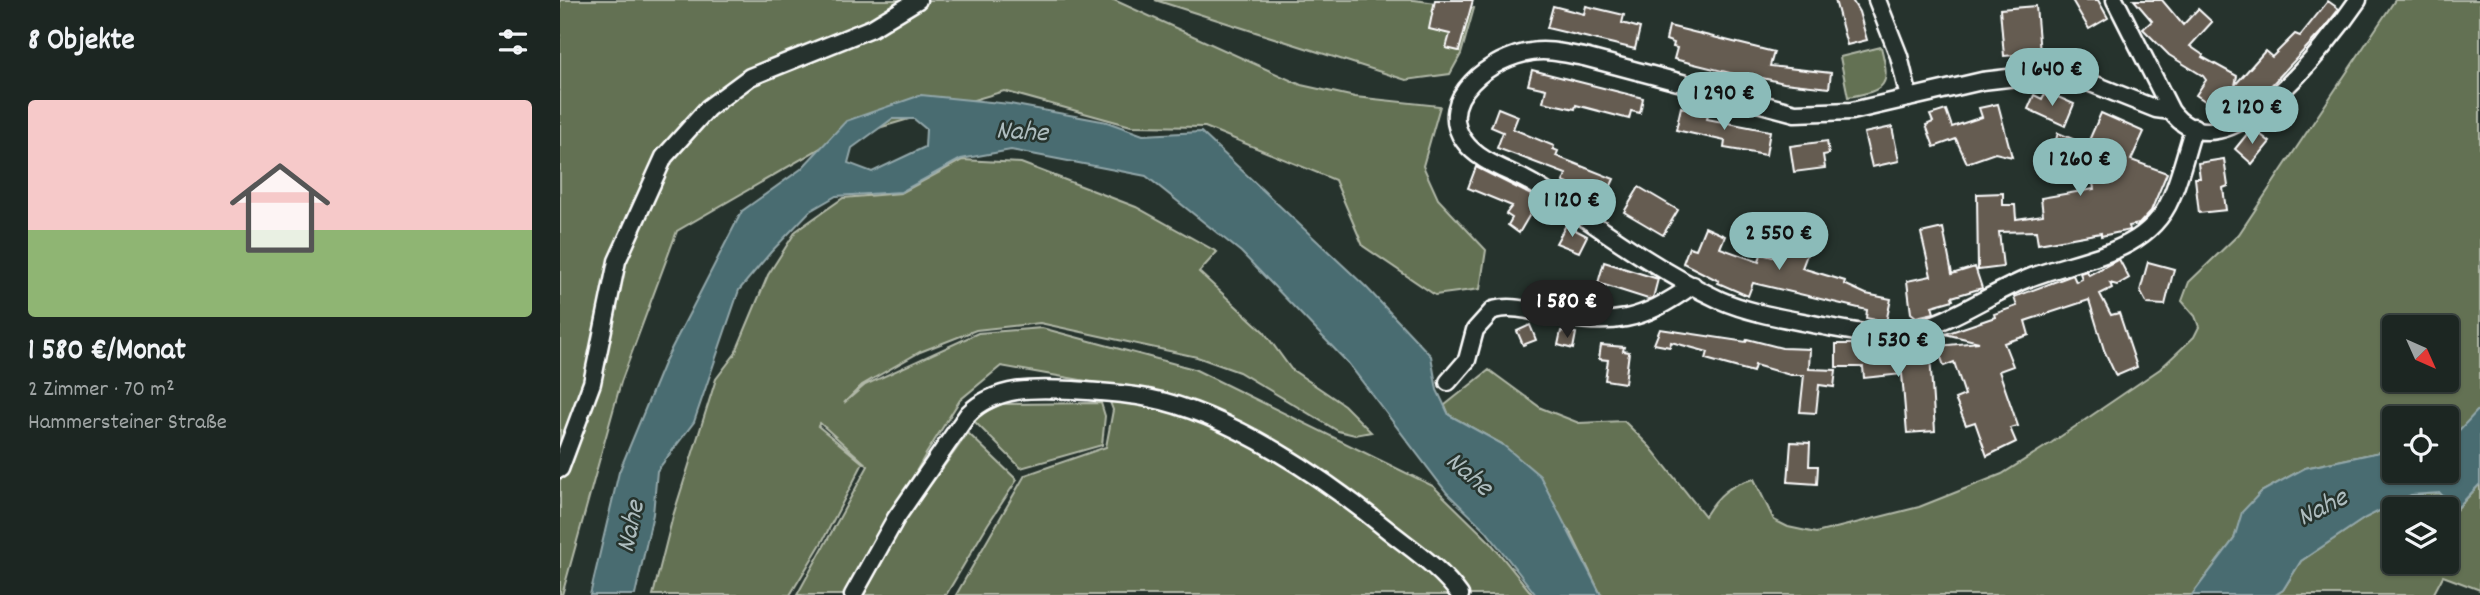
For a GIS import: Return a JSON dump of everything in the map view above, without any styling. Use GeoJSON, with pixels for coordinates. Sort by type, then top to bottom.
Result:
{"type":"FeatureCollection","features":[{"type":"Feature","properties":{"kind":"street"},"geometry":{"type":"LineString","coordinates":[[560,469],[592,383],[617,261],[664,157],[708,108],[750,76],[872,28],[918,0]]}},
{"type":"Feature","properties":{"kind":"street"},"geometry":{"type":"LineString","coordinates":[[1877,0],[1899,56],[1909,98]]}},
{"type":"Feature","properties":{"kind":"street"},"geometry":{"type":"LineString","coordinates":[[2115,0],[2171,111]]}},
{"type":"Feature","properties":{"kind":"street"},"geometry":{"type":"LineString","coordinates":[[2194,127],[2171,200],[2159,221],[2137,240],[2119,249],[2025,279],[1961,313],[1922,328],[1886,335],[1808,323],[1721,300],[1615,238],[1544,190],[1471,150],[1455,124],[1457,108],[1474,79],[1491,66],[1514,55],[1553,51],[1795,113],[1852,111],[1982,80],[2043,74],[2088,82],[2156,108],[2171,111],[2194,127],[2207,132],[2221,132],[2253,113],[2280,92],[2317,55],[2358,0]]}},
{"type":"Feature","properties":{"kind":"street"},"geometry":{"type":"LineString","coordinates":[[1448,382],[1468,360],[1475,330],[1493,310],[1502,307],[1591,319],[1630,319],[1664,305],[1693,285]]}},
{"type":"Feature","properties":{"kind":"street"},"geometry":{"type":"LineString","coordinates":[[853,595],[897,518],[968,414],[978,404],[998,394],[1050,389],[1149,398],[1205,417],[1266,446],[1342,493],[1444,576],[1460,595]]}},
{"type":"Feature","properties":{"kind":"green space"},"geometry":{"type":"Polygon","coordinates":[[[560,0],[1114,0],[1301,85],[1355,97],[1440,106],[1423,166],[1438,199],[1486,250],[1480,289],[1435,295],[1363,246],[1335,180],[1205,127],[1131,126],[1004,91],[831,142],[677,231],[621,382],[560,595],[560,0]]]}},
{"type":"Feature","properties":{"kind":"green space"},"geometry":{"type":"Polygon","coordinates":[[[1155,0],[1414,0],[1474,8],[1461,54],[1450,74],[1406,80],[1155,0]]]}},
{"type":"Feature","properties":{"kind":"green space"},"geometry":{"type":"Polygon","coordinates":[[[2395,0],[2480,0],[2480,408],[2459,432],[2459,406],[2382,406],[2382,452],[2305,468],[2261,492],[2243,512],[2234,539],[2192,595],[1601,595],[1571,533],[1502,444],[1449,415],[1445,405],[1489,370],[1541,408],[1579,423],[1624,421],[1650,447],[1705,516],[1725,491],[1754,479],[1774,520],[1788,527],[1816,533],[1919,507],[2002,474],[2051,443],[2160,369],[2194,337],[2199,327],[2195,316],[2182,301],[2189,282],[2239,234],[2395,0]]]}},
{"type":"Feature","properties":{"kind":"green space"},"geometry":{"type":"Polygon","coordinates":[[[1881,47],[1886,70],[1883,84],[1871,92],[1848,97],[1840,57],[1881,47]]]}},
{"type":"Feature","properties":{"kind":"green space"},"geometry":{"type":"Polygon","coordinates":[[[962,160],[1021,163],[1136,207],[1217,252],[1199,272],[1264,332],[1291,369],[1344,405],[1371,432],[1355,435],[1338,431],[1239,372],[1197,357],[1040,323],[976,330],[920,352],[862,385],[844,403],[865,385],[978,333],[1042,328],[1194,369],[1433,486],[1490,542],[1533,595],[956,595],[1025,475],[1106,447],[1113,410],[1103,384],[1001,366],[960,400],[846,595],[797,595],[868,466],[820,423],[818,426],[863,463],[822,542],[790,595],[653,595],[673,516],[716,379],[735,354],[768,275],[796,231],[843,198],[901,193],[962,160]]]}},
{"type":"Feature","properties":{"kind":"green space"},"geometry":{"type":"Polygon","coordinates":[[[1101,403],[1105,416],[1102,445],[1021,468],[971,418],[1002,404],[1101,403]]]}},
{"type":"Feature","properties":{"kind":"green space"},"geometry":{"type":"Polygon","coordinates":[[[968,433],[1017,480],[946,595],[864,595],[906,519],[968,433]]]}},
{"type":"Feature","properties":{"kind":"green space"},"geometry":{"type":"Polygon","coordinates":[[[2480,484],[2480,590],[2443,576],[2433,595],[2275,595],[2283,590],[2301,561],[2382,510],[2382,574],[2459,574],[2459,507],[2480,484]]]}},
{"type":"Feature","properties":{"kind":"green space"},"geometry":{"type":"Polygon","coordinates":[[[2440,493],[2444,497],[2407,497],[2411,495],[2440,493]]]}},
{"type":"Feature","properties":{"kind":"water","name":"Nahe"},"geometry":{"type":"Polygon","coordinates":[[[921,95],[1010,104],[1107,122],[1143,135],[1201,132],[1366,287],[1431,356],[1437,390],[1449,415],[1502,444],[1540,476],[1601,595],[1536,595],[1486,531],[1447,493],[1348,363],[1241,252],[1146,176],[1011,150],[961,159],[901,192],[836,196],[810,211],[771,252],[739,290],[694,422],[657,471],[653,514],[635,595],[590,595],[619,472],[665,361],[742,211],[801,169],[846,121],[921,95]],[[892,119],[852,148],[848,163],[872,172],[925,147],[926,129],[914,119],[892,119]]]}},
{"type":"Feature","properties":{"kind":"water","name":"Nahe"},"geometry":{"type":"Polygon","coordinates":[[[2480,408],[2480,484],[2459,506],[2459,497],[2444,497],[2440,493],[2382,497],[2382,510],[2301,561],[2283,590],[2275,595],[2192,595],[2234,539],[2242,512],[2261,492],[2305,468],[2382,452],[2382,483],[2459,483],[2459,430],[2480,408]]]}},
{"type":"Feature","properties":{"kind":"building"},"geometry":{"type":"Polygon","coordinates":[[[1435,0],[1473,0],[1459,51],[1446,48],[1450,34],[1429,29],[1435,0]]]}},
{"type":"Feature","properties":{"kind":"building"},"geometry":{"type":"Polygon","coordinates":[[[1835,0],[1852,0],[1859,12],[1867,40],[1847,45],[1835,0]]]}},
{"type":"Feature","properties":{"kind":"building"},"geometry":{"type":"Polygon","coordinates":[[[2072,0],[2098,0],[2108,18],[2089,29],[2072,0]]]}},
{"type":"Feature","properties":{"kind":"building"},"geometry":{"type":"Polygon","coordinates":[[[2134,0],[2162,0],[2183,25],[2198,9],[2212,22],[2190,46],[2203,55],[2202,57],[2237,76],[2235,85],[2265,51],[2272,57],[2295,34],[2300,36],[2328,1],[2339,9],[2266,91],[2249,103],[2232,89],[2214,107],[2196,95],[2206,80],[2203,76],[2169,55],[2143,29],[2152,21],[2134,0]]]}},
{"type":"Feature","properties":{"kind":"building"},"geometry":{"type":"Polygon","coordinates":[[[1553,6],[1584,14],[1586,6],[1624,15],[1622,23],[1640,28],[1635,49],[1547,28],[1553,6]]]}},
{"type":"Feature","properties":{"kind":"building"},"geometry":{"type":"Polygon","coordinates":[[[2036,6],[2040,53],[2004,56],[2000,9],[2036,6]]]}},
{"type":"Feature","properties":{"kind":"building"},"geometry":{"type":"Polygon","coordinates":[[[1669,26],[1774,52],[1770,66],[1831,73],[1829,88],[1758,77],[1758,80],[1674,59],[1677,48],[1673,47],[1674,43],[1666,40],[1669,26]]]}},
{"type":"Feature","properties":{"kind":"building"},"geometry":{"type":"Polygon","coordinates":[[[1532,70],[1643,98],[1640,113],[1631,111],[1629,119],[1576,105],[1575,109],[1543,102],[1546,89],[1528,85],[1532,70]]]}},
{"type":"Feature","properties":{"kind":"building"},"geometry":{"type":"Polygon","coordinates":[[[2034,95],[2042,99],[2044,95],[2058,97],[2074,104],[2065,126],[2028,109],[2034,95]]]}},
{"type":"Feature","properties":{"kind":"building"},"geometry":{"type":"Polygon","coordinates":[[[1998,104],[2012,157],[1995,153],[1967,163],[1956,139],[1934,147],[1926,125],[1933,122],[1930,115],[1946,110],[1952,127],[1982,117],[1979,108],[1998,104]]]}},
{"type":"Feature","properties":{"kind":"building"},"geometry":{"type":"Polygon","coordinates":[[[1681,107],[1708,114],[1707,119],[1770,131],[1766,155],[1724,148],[1725,141],[1676,130],[1681,107]]]}},
{"type":"Feature","properties":{"kind":"building"},"geometry":{"type":"Polygon","coordinates":[[[1498,108],[1518,116],[1513,129],[1554,146],[1553,149],[1558,151],[1556,156],[1614,179],[1605,199],[1563,182],[1566,174],[1497,148],[1503,132],[1491,127],[1498,108]]]}},
{"type":"Feature","properties":{"kind":"building"},"geometry":{"type":"Polygon","coordinates":[[[2101,113],[2144,132],[2131,160],[2167,173],[2151,211],[2139,224],[2129,226],[2130,230],[2101,236],[2101,233],[2038,244],[2036,231],[1999,232],[2003,267],[1978,270],[1977,194],[2003,193],[2003,205],[2015,205],[2016,219],[2043,215],[2041,198],[2094,189],[2087,145],[2101,113]]]}},
{"type":"Feature","properties":{"kind":"building"},"geometry":{"type":"Polygon","coordinates":[[[1892,127],[1899,161],[1872,167],[1864,133],[1892,127]]]}},
{"type":"Feature","properties":{"kind":"building"},"geometry":{"type":"Polygon","coordinates":[[[2252,128],[2270,142],[2252,164],[2235,149],[2252,128]]]}},
{"type":"Feature","properties":{"kind":"building"},"geometry":{"type":"Polygon","coordinates":[[[2058,133],[2073,139],[2067,157],[2052,152],[2058,133]]]}},
{"type":"Feature","properties":{"kind":"building"},"geometry":{"type":"Polygon","coordinates":[[[1827,141],[1829,154],[1823,155],[1825,168],[1794,172],[1790,146],[1827,141]]]}},
{"type":"Feature","properties":{"kind":"building"},"geometry":{"type":"Polygon","coordinates":[[[2224,159],[2228,186],[2223,188],[2226,210],[2199,213],[2195,178],[2200,178],[2198,163],[2224,159]]]}},
{"type":"Feature","properties":{"kind":"building"},"geometry":{"type":"Polygon","coordinates":[[[1476,167],[1539,199],[1519,233],[1508,225],[1512,218],[1506,214],[1512,206],[1468,188],[1476,167]]]}},
{"type":"Feature","properties":{"kind":"building"},"geometry":{"type":"Polygon","coordinates":[[[1639,187],[1678,210],[1663,235],[1624,212],[1639,187]]]}},
{"type":"Feature","properties":{"kind":"building"},"geometry":{"type":"Polygon","coordinates":[[[1566,225],[1587,236],[1579,252],[1556,243],[1566,225]]]}},
{"type":"Feature","properties":{"kind":"building"},"geometry":{"type":"Polygon","coordinates":[[[1783,225],[1815,233],[1802,268],[1845,281],[1844,284],[1866,294],[1891,299],[1886,322],[1866,318],[1867,310],[1753,283],[1748,296],[1683,263],[1689,247],[1696,249],[1705,227],[1725,236],[1720,248],[1759,262],[1761,254],[1773,257],[1783,225]]]}},
{"type":"Feature","properties":{"kind":"building"},"geometry":{"type":"Polygon","coordinates":[[[1943,228],[1952,274],[1975,267],[1982,288],[1952,297],[1953,300],[1932,306],[1934,313],[1916,317],[1911,313],[1907,281],[1931,276],[1921,233],[1943,228]]]}},
{"type":"Feature","properties":{"kind":"building"},"geometry":{"type":"Polygon","coordinates":[[[2119,259],[2129,278],[2117,285],[2110,283],[2112,288],[2100,294],[2111,315],[2119,313],[2137,367],[2116,376],[2104,350],[2089,300],[2025,321],[2029,335],[2004,343],[2013,366],[1999,371],[2018,426],[2010,428],[2016,442],[1987,456],[1975,422],[1966,425],[1955,399],[1965,395],[1954,362],[1944,366],[1937,346],[1979,342],[1945,334],[1995,317],[1994,314],[2017,306],[2014,297],[2073,275],[2076,282],[2082,279],[2080,273],[2087,271],[2089,275],[2119,259]]]}},
{"type":"Feature","properties":{"kind":"building"},"geometry":{"type":"Polygon","coordinates":[[[1604,262],[1658,279],[1653,298],[1648,299],[1598,283],[1604,262]]]}},
{"type":"Feature","properties":{"kind":"building"},"geometry":{"type":"Polygon","coordinates":[[[2148,262],[2174,269],[2165,305],[2147,304],[2140,291],[2148,262]]]}},
{"type":"Feature","properties":{"kind":"building"},"geometry":{"type":"Polygon","coordinates":[[[1530,325],[1536,340],[1523,345],[1517,331],[1530,325]]]}},
{"type":"Feature","properties":{"kind":"building"},"geometry":{"type":"Polygon","coordinates":[[[1660,329],[1746,342],[1747,339],[1782,348],[1810,349],[1809,369],[1836,370],[1834,387],[1819,385],[1816,413],[1800,412],[1804,375],[1790,375],[1755,365],[1753,372],[1706,359],[1708,352],[1671,342],[1670,347],[1654,344],[1660,329]]]}},
{"type":"Feature","properties":{"kind":"building"},"geometry":{"type":"Polygon","coordinates":[[[1561,331],[1576,333],[1573,349],[1558,345],[1561,331]]]}},
{"type":"Feature","properties":{"kind":"building"},"geometry":{"type":"Polygon","coordinates":[[[1836,344],[1860,344],[1860,352],[1905,348],[1905,357],[1930,355],[1935,431],[1907,433],[1902,374],[1864,378],[1863,367],[1836,367],[1836,344]]]}},
{"type":"Feature","properties":{"kind":"building"},"geometry":{"type":"Polygon","coordinates":[[[1601,345],[1624,347],[1623,351],[1629,352],[1625,383],[1605,380],[1608,360],[1599,359],[1601,345]]]}},
{"type":"Feature","properties":{"kind":"building"},"geometry":{"type":"Polygon","coordinates":[[[1791,442],[1810,443],[1809,466],[1818,466],[1817,484],[1788,482],[1791,442]]]}}]}
